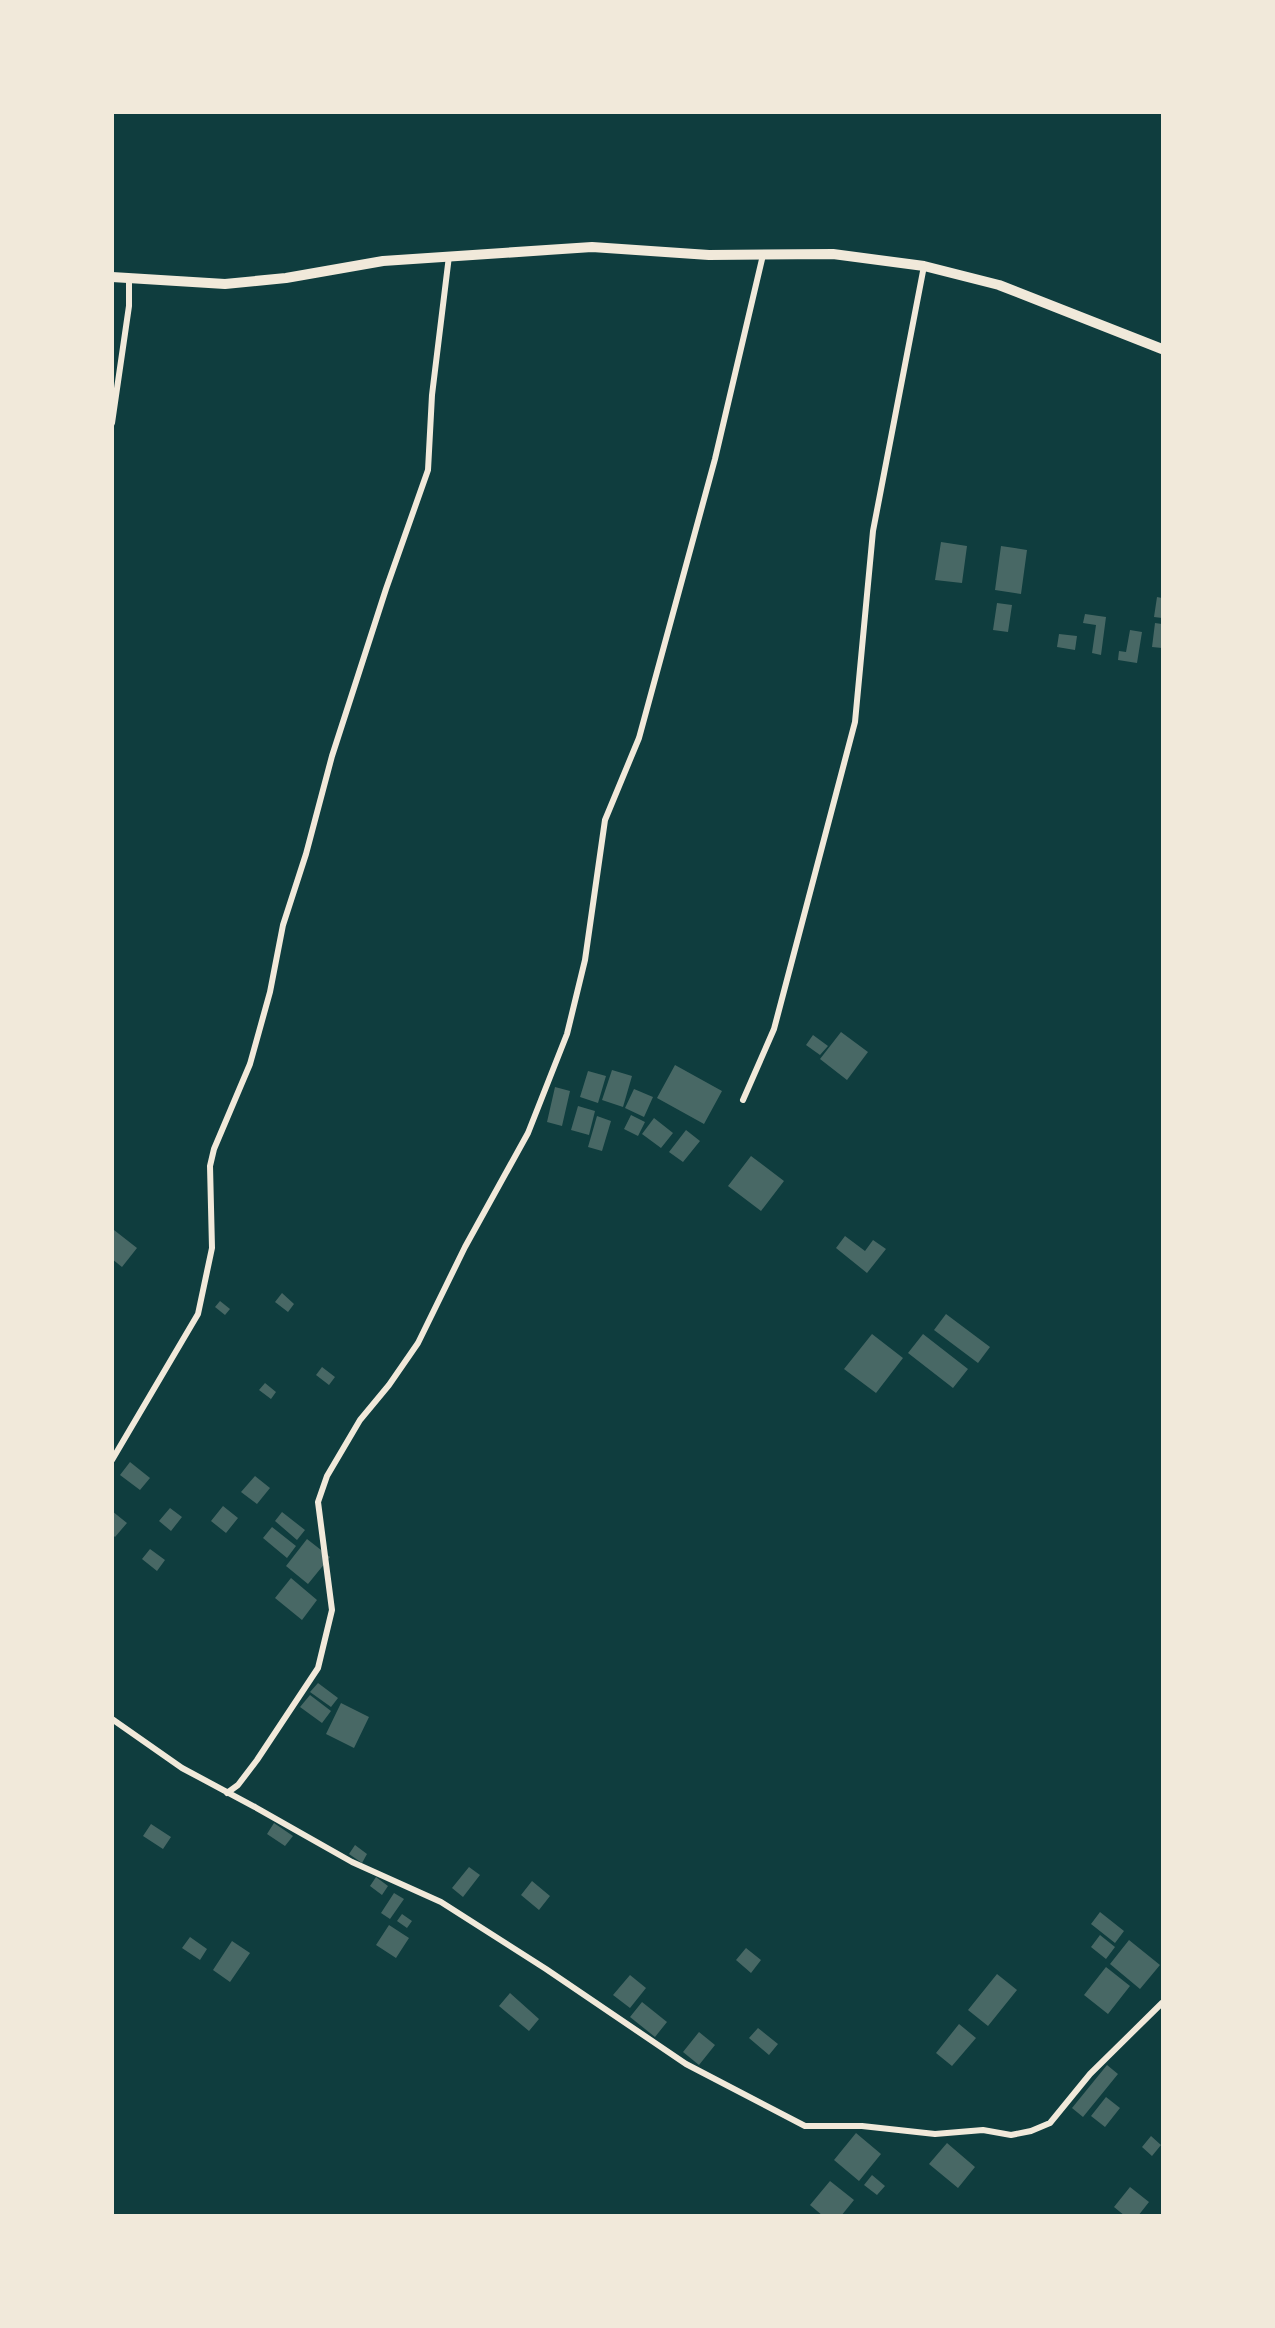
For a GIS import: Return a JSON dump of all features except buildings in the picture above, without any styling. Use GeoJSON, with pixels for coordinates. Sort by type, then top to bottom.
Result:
{"type":"FeatureCollection","features":[{"type":"Feature","properties":{"kind":"street"},"geometry":{"type":"LineString","coordinates":[[112,277],[225,284],[286,278],[383,261],[592,246],[709,255],[833,254],[924,266],[999,285],[1162,349]]}},
{"type":"Feature","properties":{"kind":"street"},"geometry":{"type":"LineString","coordinates":[[227,1792],[237,1785],[257,1760],[318,1668],[332,1610],[318,1502],[327,1476],[360,1420],[389,1385],[418,1343],[465,1247],[528,1133],[567,1034],[585,960],[605,820],[639,738],[715,459],[763,255]]}},
{"type":"Feature","properties":{"kind":"street"},"geometry":{"type":"LineString","coordinates":[[112,1460],[198,1314],[212,1248],[210,1166],[214,1149],[250,1064],[270,992],[283,925],[306,854],[333,756],[386,589],[428,470],[432,395],[449,256]]}},
{"type":"Feature","properties":{"kind":"street"},"geometry":{"type":"LineString","coordinates":[[743,1100],[774,1029],[855,722],[873,531],[924,266]]}},
{"type":"Feature","properties":{"kind":"street"},"geometry":{"type":"LineString","coordinates":[[112,423],[127,316],[129,277]]}},
{"type":"Feature","properties":{"kind":"street"},"geometry":{"type":"LineString","coordinates":[[112,1719],[182,1768],[352,1862],[441,1902],[546,1969],[686,2064],[805,2126],[862,2126],[936,2134],[983,2130],[1011,2135],[1031,2131],[1050,2123],[1090,2074],[1162,2003]]}}]}
